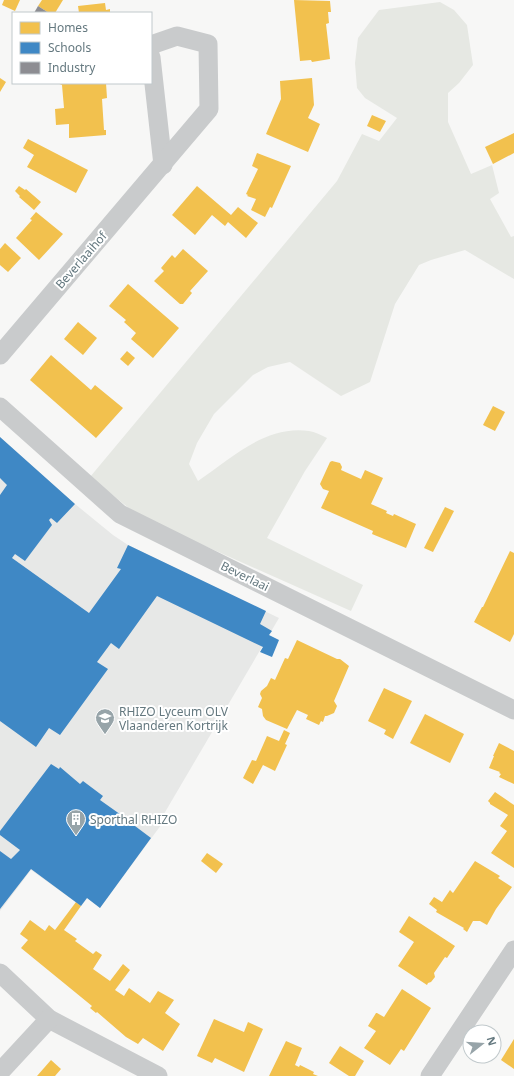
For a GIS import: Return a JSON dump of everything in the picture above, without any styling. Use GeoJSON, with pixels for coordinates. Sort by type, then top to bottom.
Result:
{"type":"FeatureCollection","features":[{"type":"Feature","properties":{"kind":"street","name":"Beverlaaihof"},"geometry":{"type":"LineString","coordinates":[[0,355],[163,166],[209,109],[208,44],[177,36],[152,46]]}},
{"type":"Feature","properties":{"kind":"street"},"geometry":{"type":"LineString","coordinates":[[152,66],[163,166]]}},
{"type":"Feature","properties":{"kind":"street","name":"Beverlaai"},"geometry":{"type":"LineString","coordinates":[[0,407],[120,514],[514,710]]}},
{"type":"Feature","properties":{"kind":"street"},"geometry":{"type":"LineString","coordinates":[[430,1076],[514,950]]}},
{"type":"Feature","properties":{"kind":"street"},"geometry":{"type":"LineString","coordinates":[[0,973],[49,1019],[158,1076]]}},
{"type":"Feature","properties":{"kind":"street"},"geometry":{"type":"LineString","coordinates":[[0,1072],[49,1019]]}},
{"type":"Feature","properties":{"kind":"shaded area"},"geometry":{"type":"Polygon","coordinates":[[[440,2],[454,10],[467,25],[473,65],[459,83],[448,93],[448,122],[471,174],[492,165],[499,193],[490,199],[511,237],[514,236],[514,279],[465,250],[419,265],[395,304],[370,382],[341,396],[290,362],[268,367],[253,375],[214,414],[197,443],[189,464],[198,481],[236,453],[264,438],[278,433],[293,430],[309,431],[327,438],[305,471],[267,538],[363,585],[351,611],[140,517],[90,477],[337,181],[362,134],[379,141],[397,118],[365,98],[357,88],[355,63],[358,38],[379,10],[440,2]]]}},
{"type":"Feature","properties":{"kind":"shaded area","name":"RHIZO Lyceum OLV Vlaanderen Kortrijk"},"geometry":{"type":"Polygon","coordinates":[[[0,437],[75,504],[113,535],[128,545],[279,618],[161,819],[164,821],[100,908],[87,898],[81,906],[31,870],[0,911],[0,437]]]}},
{"type":"Feature","properties":{"kind":"building: Homes"},"geometry":{"type":"Polygon","coordinates":[[[4,0],[20,0],[15,11],[2,5],[4,0]]]}},
{"type":"Feature","properties":{"kind":"building: Homes"},"geometry":{"type":"Polygon","coordinates":[[[42,0],[63,0],[56,12],[47,12],[38,6],[42,0]]]}},
{"type":"Feature","properties":{"kind":"building: Homes"},"geometry":{"type":"Polygon","coordinates":[[[294,0],[330,1],[331,12],[328,12],[329,23],[326,24],[330,59],[312,62],[311,60],[300,61],[294,0]]]}},
{"type":"Feature","properties":{"kind":"building: Homes"},"geometry":{"type":"Polygon","coordinates":[[[105,3],[106,10],[110,9],[110,12],[79,12],[78,6],[105,3]]]}},
{"type":"Feature","properties":{"kind":"building: Homes"},"geometry":{"type":"Polygon","coordinates":[[[0,78],[6,82],[0,92],[0,78]]]}},
{"type":"Feature","properties":{"kind":"building: Homes"},"geometry":{"type":"Polygon","coordinates":[[[312,78],[314,105],[308,118],[320,124],[308,152],[266,134],[281,99],[280,81],[312,78]]]}},
{"type":"Feature","properties":{"kind":"building: Homes"},"geometry":{"type":"Polygon","coordinates":[[[60,84],[106,84],[107,98],[102,99],[104,130],[106,130],[106,135],[69,138],[69,124],[56,125],[55,109],[64,108],[62,85],[60,84]]]}},
{"type":"Feature","properties":{"kind":"building: Homes"},"geometry":{"type":"Polygon","coordinates":[[[372,115],[386,121],[380,132],[367,126],[372,115]]]}},
{"type":"Feature","properties":{"kind":"building: Homes"},"geometry":{"type":"Polygon","coordinates":[[[514,133],[514,153],[493,164],[485,147],[514,133]]]}},
{"type":"Feature","properties":{"kind":"building: Homes"},"geometry":{"type":"Polygon","coordinates":[[[28,139],[88,170],[76,193],[27,167],[34,155],[23,148],[28,139]]]}},
{"type":"Feature","properties":{"kind":"building: Homes"},"geometry":{"type":"Polygon","coordinates":[[[257,153],[291,166],[272,208],[270,207],[265,217],[251,210],[256,199],[247,196],[248,195],[246,194],[258,169],[252,166],[257,153]]]}},
{"type":"Feature","properties":{"kind":"building: Homes"},"geometry":{"type":"Polygon","coordinates":[[[19,186],[25,190],[26,189],[41,202],[34,210],[19,197],[20,196],[15,191],[19,186]]]}},
{"type":"Feature","properties":{"kind":"building: Homes"},"geometry":{"type":"Polygon","coordinates":[[[197,186],[231,215],[238,207],[258,223],[246,238],[228,222],[225,226],[212,215],[195,235],[172,215],[197,186]]]}},
{"type":"Feature","properties":{"kind":"building: Homes"},"geometry":{"type":"Polygon","coordinates":[[[36,212],[63,234],[39,260],[16,238],[32,220],[30,219],[36,212]]]}},
{"type":"Feature","properties":{"kind":"building: Homes"},"geometry":{"type":"Polygon","coordinates":[[[5,243],[21,258],[8,272],[0,265],[0,249],[5,243]]]}},
{"type":"Feature","properties":{"kind":"building: Homes"},"geometry":{"type":"Polygon","coordinates":[[[183,249],[208,271],[190,291],[192,293],[183,304],[180,304],[154,281],[164,271],[161,268],[172,255],[175,258],[183,249]]]}},
{"type":"Feature","properties":{"kind":"building: Homes"},"geometry":{"type":"Polygon","coordinates":[[[128,284],[179,328],[153,358],[131,339],[136,333],[124,322],[126,320],[109,306],[128,284]]]}},
{"type":"Feature","properties":{"kind":"building: Homes"},"geometry":{"type":"Polygon","coordinates":[[[78,322],[97,338],[83,355],[64,339],[78,322]]]}},
{"type":"Feature","properties":{"kind":"building: Homes"},"geometry":{"type":"Polygon","coordinates":[[[127,351],[135,358],[128,366],[120,359],[127,351]]]}},
{"type":"Feature","properties":{"kind":"building: Homes"},"geometry":{"type":"Polygon","coordinates":[[[51,355],[91,390],[95,385],[123,408],[96,438],[30,380],[51,355]]]}},
{"type":"Feature","properties":{"kind":"building: Homes"},"geometry":{"type":"Polygon","coordinates":[[[493,406],[505,412],[495,431],[483,425],[493,406]]]}},
{"type":"Feature","properties":{"kind":"building: Homes"},"geometry":{"type":"Polygon","coordinates":[[[330,462],[340,463],[342,467],[341,470],[361,479],[365,470],[383,478],[371,504],[387,511],[386,513],[393,516],[394,514],[416,524],[406,548],[372,534],[373,531],[321,508],[329,491],[323,489],[320,484],[330,462]]]}},
{"type":"Feature","properties":{"kind":"building: Homes"},"geometry":{"type":"Polygon","coordinates":[[[445,507],[454,511],[433,552],[424,548],[445,507]]]}},
{"type":"Feature","properties":{"kind":"building: Homes"},"geometry":{"type":"Polygon","coordinates":[[[510,551],[514,553],[514,634],[510,642],[474,622],[483,607],[510,551]]]}},
{"type":"Feature","properties":{"kind":"building: Homes"},"geometry":{"type":"Polygon","coordinates":[[[297,640],[337,659],[340,659],[349,666],[334,701],[337,706],[334,713],[325,716],[323,722],[321,721],[319,725],[306,719],[308,715],[297,710],[287,729],[266,720],[263,716],[262,709],[258,707],[262,698],[260,694],[261,691],[267,686],[271,678],[275,680],[285,658],[288,659],[297,640]]]}},
{"type":"Feature","properties":{"kind":"building: Homes"},"geometry":{"type":"Polygon","coordinates":[[[384,688],[412,701],[393,739],[384,734],[386,730],[368,721],[384,688]]]}},
{"type":"Feature","properties":{"kind":"building: Homes"},"geometry":{"type":"Polygon","coordinates":[[[425,714],[464,734],[450,763],[410,743],[425,714]]]}},
{"type":"Feature","properties":{"kind":"building: Homes"},"geometry":{"type":"Polygon","coordinates":[[[284,730],[290,733],[285,744],[287,745],[275,771],[263,765],[253,784],[243,778],[252,760],[256,761],[267,736],[279,741],[284,730]]]}},
{"type":"Feature","properties":{"kind":"building: Homes"},"geometry":{"type":"Polygon","coordinates":[[[499,743],[514,751],[514,784],[499,777],[501,774],[499,773],[500,772],[489,768],[499,743]]]}},
{"type":"Feature","properties":{"kind":"building: Homes"},"geometry":{"type":"Polygon","coordinates":[[[495,792],[514,805],[514,868],[491,853],[507,831],[500,826],[508,815],[490,804],[488,801],[495,792]]]}},
{"type":"Feature","properties":{"kind":"building: Homes"},"geometry":{"type":"Polygon","coordinates":[[[207,853],[223,864],[216,873],[201,861],[207,853]]]}},
{"type":"Feature","properties":{"kind":"building: Homes"},"geometry":{"type":"Polygon","coordinates":[[[475,861],[500,876],[498,878],[512,887],[496,909],[487,925],[480,921],[473,921],[467,932],[463,929],[464,928],[436,912],[437,910],[429,904],[434,897],[442,902],[450,890],[453,893],[475,861]]]}},
{"type":"Feature","properties":{"kind":"building: Homes"},"geometry":{"type":"Polygon","coordinates":[[[76,902],[81,906],[64,930],[77,939],[75,941],[93,954],[96,951],[102,955],[93,969],[110,981],[123,964],[130,970],[115,990],[124,996],[129,988],[150,1003],[158,991],[174,1000],[165,1013],[180,1024],[163,1051],[143,1038],[138,1044],[126,1037],[97,1012],[96,1013],[90,1008],[92,1006],[21,948],[28,940],[20,934],[30,920],[45,931],[49,925],[55,930],[76,902]]]}},
{"type":"Feature","properties":{"kind":"building: Homes"},"geometry":{"type":"Polygon","coordinates":[[[409,916],[455,946],[434,973],[435,977],[427,985],[398,966],[414,942],[399,932],[409,916]]]}},
{"type":"Feature","properties":{"kind":"building: Homes"},"geometry":{"type":"Polygon","coordinates":[[[402,989],[431,1008],[404,1051],[401,1049],[390,1065],[364,1048],[376,1031],[368,1026],[376,1013],[384,1017],[402,989]]]}},
{"type":"Feature","properties":{"kind":"building: Homes"},"geometry":{"type":"Polygon","coordinates":[[[214,1019],[244,1032],[248,1022],[263,1029],[244,1072],[215,1058],[212,1063],[197,1056],[214,1019]]]}},
{"type":"Feature","properties":{"kind":"building: Homes"},"geometry":{"type":"Polygon","coordinates":[[[514,1039],[514,1069],[502,1061],[514,1039]]]}},
{"type":"Feature","properties":{"kind":"building: Homes"},"geometry":{"type":"Polygon","coordinates":[[[286,1041],[302,1048],[295,1065],[299,1067],[300,1065],[314,1072],[313,1074],[318,1076],[269,1076],[286,1041]]]}},
{"type":"Feature","properties":{"kind":"building: Homes"},"geometry":{"type":"Polygon","coordinates":[[[340,1046],[364,1061],[355,1076],[349,1076],[329,1063],[340,1046]]]}},
{"type":"Feature","properties":{"kind":"building: Homes"},"geometry":{"type":"Polygon","coordinates":[[[51,1060],[61,1069],[55,1076],[37,1076],[51,1060]]]}},
{"type":"Feature","properties":{"kind":"building: Schools"},"geometry":{"type":"Polygon","coordinates":[[[0,437],[75,504],[57,523],[51,518],[49,520],[52,525],[25,561],[15,554],[12,558],[89,613],[121,569],[117,568],[128,545],[266,611],[260,624],[272,631],[269,635],[279,640],[272,657],[260,652],[263,647],[157,596],[119,649],[111,643],[97,662],[108,669],[60,735],[49,728],[36,747],[0,721],[0,495],[7,485],[0,478],[0,437]]]}},
{"type":"Feature","properties":{"kind":"building: Schools","name":"Sporthal RHIZO"},"geometry":{"type":"Polygon","coordinates":[[[51,764],[59,769],[60,767],[80,784],[83,781],[103,796],[100,800],[124,817],[125,815],[132,821],[131,823],[151,838],[100,908],[87,898],[81,906],[31,869],[0,909],[0,851],[11,859],[20,850],[0,835],[0,831],[51,764]]]}},
{"type":"Feature","properties":{"kind":"building: Industry"},"geometry":{"type":"Polygon","coordinates":[[[38,6],[47,12],[35,12],[38,6]]]}},
{"type":"Feature","properties":{"kind":"place","name":"RHIZO Lyceum OLV Vlaanderen Kortrijk"},"geometry":{"type":"Point","coordinates":[105,735]}},
{"type":"Feature","properties":{"kind":"place","name":"Sporthal RHIZO"},"geometry":{"type":"Point","coordinates":[76,836]}}]}
